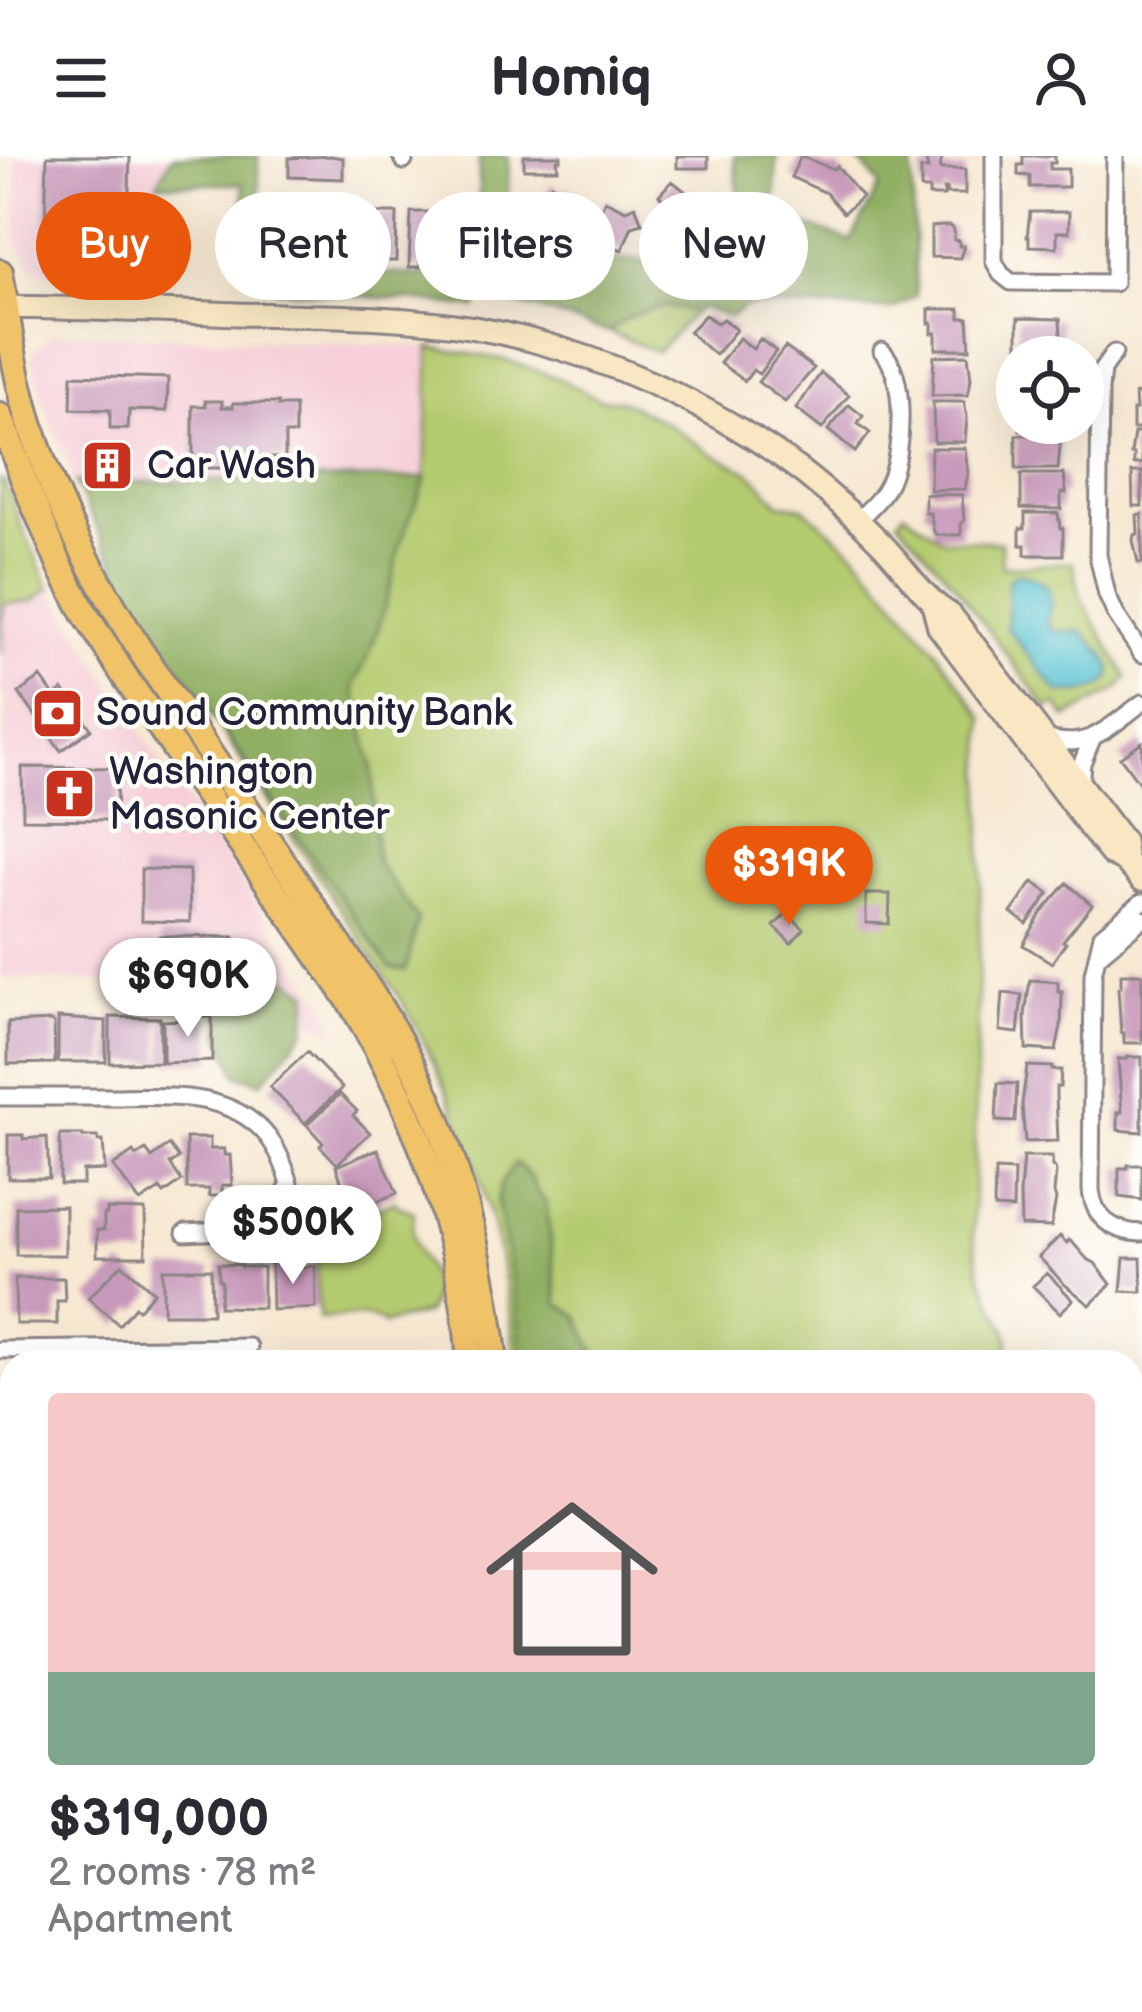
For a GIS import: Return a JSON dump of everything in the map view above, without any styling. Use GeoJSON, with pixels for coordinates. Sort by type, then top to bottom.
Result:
{"type":"FeatureCollection","features":[{"type":"Feature","properties":{"kind":"main road"},"geometry":{"type":"LineString","coordinates":[[0,272],[22,394],[78,541],[140,650],[386,1015],[425,1091],[471,1218],[493,1350]]}},
{"type":"Feature","properties":{"kind":"main road"},"geometry":{"type":"LineString","coordinates":[[3,308],[383,318],[475,328],[598,362],[709,412],[798,469],[858,520],[933,604],[951,615],[1123,841],[1126,862]]}},
{"type":"Feature","properties":{"kind":"main road"},"geometry":{"type":"LineString","coordinates":[[0,416],[85,614],[351,1004],[390,1072],[440,1198],[463,1296],[469,1350]]}},
{"type":"Feature","properties":{"kind":"main road"},"geometry":{"type":"LineString","coordinates":[[933,604],[939,626],[1090,828],[1142,880]]}},
{"type":"Feature","properties":{"kind":"street"},"geometry":{"type":"LineString","coordinates":[[994,156],[994,261],[1001,274],[1011,282],[1114,283],[1115,156]]}},
{"type":"Feature","properties":{"kind":"street"},"geometry":{"type":"LineString","coordinates":[[858,520],[887,488],[898,458],[896,370],[882,351]]}},
{"type":"Feature","properties":{"kind":"street"},"geometry":{"type":"LineString","coordinates":[[1114,353],[1102,370],[1100,390],[1098,555],[1106,595],[1142,654]]}},
{"type":"Feature","properties":{"kind":"street"},"geometry":{"type":"LineString","coordinates":[[1045,737],[1071,742],[1092,739],[1142,703]]}},
{"type":"Feature","properties":{"kind":"street"},"geometry":{"type":"LineString","coordinates":[[1080,786],[1092,739]]}},
{"type":"Feature","properties":{"kind":"street"},"geometry":{"type":"LineString","coordinates":[[1142,902],[1102,935],[1092,981],[1090,1190],[1105,1222],[1121,1231],[1142,1233]]}},
{"type":"Feature","properties":{"kind":"street"},"geometry":{"type":"LineString","coordinates":[[1099,955],[1142,919]]}},
{"type":"Feature","properties":{"kind":"street"},"geometry":{"type":"LineString","coordinates":[[0,1097],[180,1097],[214,1102],[258,1126],[273,1144],[290,1183],[281,1202],[242,1226],[185,1233]]}},
{"type":"Feature","properties":{"kind":"street"},"geometry":{"type":"LineString","coordinates":[[0,1350],[249,1346]]}},
{"type":"Feature","properties":{"kind":"shaded area"},"geometry":{"type":"Polygon","coordinates":[[[16,156],[172,156],[157,192],[36,192],[36,268],[16,235],[16,156]]]}},
{"type":"Feature","properties":{"kind":"shaded area"},"geometry":{"type":"Polygon","coordinates":[[[52,333],[430,347],[426,478],[75,483],[32,360],[34,351],[52,333]]]}},
{"type":"Feature","properties":{"kind":"shaded area"},"geometry":{"type":"Polygon","coordinates":[[[50,588],[327,1009],[340,1037],[305,1016],[248,999],[167,998],[122,983],[0,978],[1,753],[7,702],[1,691],[3,604],[33,601],[50,588]]]}},
{"type":"Feature","properties":{"kind":"green space"},"geometry":{"type":"Polygon","coordinates":[[[172,156],[258,156],[259,192],[243,192],[243,184],[157,184],[172,156]]]}},
{"type":"Feature","properties":{"kind":"green space"},"geometry":{"type":"Polygon","coordinates":[[[479,156],[509,156],[508,192],[479,192],[479,156]]]}},
{"type":"Feature","properties":{"kind":"green space"},"geometry":{"type":"Polygon","coordinates":[[[734,156],[777,156],[775,192],[738,192],[734,156]]]}},
{"type":"Feature","properties":{"kind":"green space"},"geometry":{"type":"Polygon","coordinates":[[[855,156],[912,156],[916,296],[893,309],[745,306],[731,317],[700,308],[694,312],[672,307],[638,313],[609,332],[491,300],[615,300],[615,259],[639,261],[639,300],[808,300],[808,226],[851,241],[880,185],[855,156]]]}},
{"type":"Feature","properties":{"kind":"green space"},"geometry":{"type":"Polygon","coordinates":[[[391,274],[415,275],[415,300],[480,300],[476,308],[391,299],[391,274]]]}},
{"type":"Feature","properties":{"kind":"green space"},"geometry":{"type":"Polygon","coordinates":[[[667,307],[694,312],[657,352],[609,332],[636,315],[667,307]]]}},
{"type":"Feature","properties":{"kind":"green space"},"geometry":{"type":"Polygon","coordinates":[[[430,347],[506,360],[600,399],[621,400],[751,473],[780,504],[803,507],[857,554],[984,718],[973,1237],[981,1277],[1009,1337],[1008,1350],[514,1350],[492,1223],[464,1134],[427,1048],[405,1006],[127,589],[75,483],[425,478],[430,347]]]}},
{"type":"Feature","properties":{"kind":"green space"},"geometry":{"type":"Polygon","coordinates":[[[426,478],[402,541],[376,636],[354,686],[372,765],[376,860],[418,920],[406,970],[390,968],[159,639],[127,589],[75,483],[426,478]]]}},
{"type":"Feature","properties":{"kind":"green space"},"geometry":{"type":"Polygon","coordinates":[[[0,479],[50,588],[33,601],[3,604],[1,654],[0,479]]]}},
{"type":"Feature","properties":{"kind":"green space"},"geometry":{"type":"Polygon","coordinates":[[[904,512],[942,539],[1001,542],[1002,567],[1073,562],[1081,599],[1127,677],[1118,689],[1066,718],[1057,704],[1047,708],[955,585],[898,520],[904,512]]]}},
{"type":"Feature","properties":{"kind":"green space"},"geometry":{"type":"Polygon","coordinates":[[[290,979],[309,993],[306,1029],[262,1082],[237,1075],[220,1035],[218,999],[290,979]]]}},
{"type":"Feature","properties":{"kind":"green space"},"geometry":{"type":"Polygon","coordinates":[[[515,1163],[546,1203],[558,1304],[578,1315],[594,1350],[521,1350],[497,1201],[501,1184],[515,1163]]]}},
{"type":"Feature","properties":{"kind":"green space"},"geometry":{"type":"Polygon","coordinates":[[[395,1201],[414,1212],[416,1245],[434,1290],[426,1313],[384,1324],[361,1316],[319,1319],[316,1245],[303,1225],[317,1216],[333,1227],[395,1201]]]}},
{"type":"Feature","properties":{"kind":"water"},"geometry":{"type":"Polygon","coordinates":[[[1018,574],[1036,579],[1047,589],[1051,603],[1047,621],[1053,631],[1082,632],[1104,655],[1111,672],[1103,685],[1085,692],[1058,692],[1007,628],[1008,584],[1018,574]]]}},
{"type":"Feature","properties":{"kind":"building"},"geometry":{"type":"Polygon","coordinates":[[[47,156],[130,156],[129,192],[46,192],[47,156]]]}},
{"type":"Feature","properties":{"kind":"building"},"geometry":{"type":"Polygon","coordinates":[[[524,156],[561,156],[561,160],[557,160],[558,169],[524,169],[524,156]]]}},
{"type":"Feature","properties":{"kind":"building"},"geometry":{"type":"Polygon","coordinates":[[[677,156],[708,156],[708,168],[677,168],[677,156]]]}},
{"type":"Feature","properties":{"kind":"building"},"geometry":{"type":"Polygon","coordinates":[[[801,156],[833,169],[837,166],[862,197],[843,213],[826,193],[791,177],[801,156]]]}},
{"type":"Feature","properties":{"kind":"building"},"geometry":{"type":"Polygon","coordinates":[[[925,156],[942,156],[940,169],[965,169],[965,194],[947,194],[944,189],[944,196],[929,196],[929,189],[921,189],[921,169],[928,169],[925,156]]]}},
{"type":"Feature","properties":{"kind":"building"},"geometry":{"type":"Polygon","coordinates":[[[1023,156],[1055,156],[1050,169],[1068,169],[1068,187],[1030,187],[1030,176],[1018,175],[1023,156]]]}},
{"type":"Feature","properties":{"kind":"building"},"geometry":{"type":"Polygon","coordinates":[[[289,158],[343,158],[343,179],[289,177],[289,158]]]}},
{"type":"Feature","properties":{"kind":"building"},"geometry":{"type":"Polygon","coordinates":[[[672,181],[686,192],[662,192],[672,181]]]}},
{"type":"Feature","properties":{"kind":"building"},"geometry":{"type":"Polygon","coordinates":[[[615,205],[626,210],[635,206],[639,224],[632,226],[622,250],[615,247],[615,205]]]}},
{"type":"Feature","properties":{"kind":"building"},"geometry":{"type":"Polygon","coordinates":[[[411,212],[415,212],[415,267],[409,267],[411,212]]]}},
{"type":"Feature","properties":{"kind":"building"},"geometry":{"type":"Polygon","coordinates":[[[1030,212],[1069,212],[1069,232],[1057,232],[1057,247],[1029,246],[1030,212]]]}},
{"type":"Feature","properties":{"kind":"building"},"geometry":{"type":"Polygon","coordinates":[[[391,213],[397,213],[396,261],[391,261],[391,213]]]}},
{"type":"Feature","properties":{"kind":"building"},"geometry":{"type":"Polygon","coordinates":[[[950,226],[954,240],[964,246],[960,258],[931,257],[931,227],[950,226]]]}},
{"type":"Feature","properties":{"kind":"building"},"geometry":{"type":"Polygon","coordinates":[[[929,309],[960,309],[960,318],[968,318],[970,349],[936,349],[929,309]]]}},
{"type":"Feature","properties":{"kind":"building"},"geometry":{"type":"Polygon","coordinates":[[[705,315],[717,323],[723,319],[736,330],[715,355],[689,332],[705,315]]]}},
{"type":"Feature","properties":{"kind":"building"},"geometry":{"type":"Polygon","coordinates":[[[1018,318],[1060,319],[1061,336],[1018,336],[1018,318]]]}},
{"type":"Feature","properties":{"kind":"building"},"geometry":{"type":"Polygon","coordinates":[[[739,338],[753,349],[760,339],[776,351],[759,374],[753,370],[745,381],[720,363],[739,338]]]}},
{"type":"Feature","properties":{"kind":"building"},"geometry":{"type":"Polygon","coordinates":[[[785,347],[814,368],[785,402],[758,382],[785,347]]]}},
{"type":"Feature","properties":{"kind":"building"},"geometry":{"type":"Polygon","coordinates":[[[968,355],[968,395],[932,396],[934,356],[968,355]]]}},
{"type":"Feature","properties":{"kind":"building"},"geometry":{"type":"Polygon","coordinates":[[[821,373],[849,395],[822,429],[796,409],[821,373]]]}},
{"type":"Feature","properties":{"kind":"building"},"geometry":{"type":"Polygon","coordinates":[[[72,375],[168,378],[167,411],[129,410],[128,429],[110,429],[110,410],[71,409],[72,375]]]}},
{"type":"Feature","properties":{"kind":"building"},"geometry":{"type":"Polygon","coordinates":[[[1135,394],[1142,394],[1142,429],[1133,429],[1135,394]]]}},
{"type":"Feature","properties":{"kind":"building"},"geometry":{"type":"Polygon","coordinates":[[[205,401],[222,401],[222,407],[233,407],[233,403],[295,406],[295,434],[285,434],[285,458],[234,463],[234,468],[193,468],[193,406],[206,406],[205,401]]]}},
{"type":"Feature","properties":{"kind":"building"},"geometry":{"type":"Polygon","coordinates":[[[933,402],[964,402],[965,442],[934,442],[933,402]]]}},
{"type":"Feature","properties":{"kind":"building"},"geometry":{"type":"Polygon","coordinates":[[[849,405],[863,416],[858,424],[870,433],[855,452],[828,430],[849,405]]]}},
{"type":"Feature","properties":{"kind":"building"},"geometry":{"type":"Polygon","coordinates":[[[1134,433],[1142,433],[1142,464],[1134,464],[1131,454],[1134,433]]]}},
{"type":"Feature","properties":{"kind":"building"},"geometry":{"type":"Polygon","coordinates":[[[1016,444],[1060,444],[1058,469],[1016,469],[1016,444]]]}},
{"type":"Feature","properties":{"kind":"building"},"geometry":{"type":"Polygon","coordinates":[[[931,448],[965,448],[965,489],[930,490],[931,448]]]}},
{"type":"Feature","properties":{"kind":"building","name":"Car Wash"},"geometry":{"type":"Polygon","coordinates":[[[94,458],[122,458],[122,474],[94,474],[94,458]]]}},
{"type":"Feature","properties":{"kind":"building"},"geometry":{"type":"Polygon","coordinates":[[[1132,472],[1142,472],[1142,506],[1133,506],[1132,472]]]}},
{"type":"Feature","properties":{"kind":"building"},"geometry":{"type":"Polygon","coordinates":[[[1021,474],[1064,474],[1066,493],[1061,493],[1061,509],[1021,508],[1021,474]]]}},
{"type":"Feature","properties":{"kind":"building"},"geometry":{"type":"Polygon","coordinates":[[[925,494],[962,495],[961,535],[934,532],[930,513],[925,513],[925,494]]]}},
{"type":"Feature","properties":{"kind":"building"},"geometry":{"type":"Polygon","coordinates":[[[1025,513],[1058,513],[1063,555],[1025,555],[1020,528],[1025,528],[1025,513]]]}},
{"type":"Feature","properties":{"kind":"building"},"geometry":{"type":"Polygon","coordinates":[[[1142,514],[1142,563],[1138,563],[1133,540],[1138,534],[1137,515],[1142,514]]]}},
{"type":"Feature","properties":{"kind":"building","name":"Sound Community Bank"},"geometry":{"type":"Polygon","coordinates":[[[41,677],[55,697],[63,690],[91,729],[61,751],[19,693],[41,677]]]}},
{"type":"Feature","properties":{"kind":"building"},"geometry":{"type":"Polygon","coordinates":[[[1142,742],[1142,787],[1120,757],[1142,742]]]}},
{"type":"Feature","properties":{"kind":"building","name":"Washington Masonic Center"},"geometry":{"type":"Polygon","coordinates":[[[22,767],[116,768],[117,820],[23,819],[22,767]]]}},
{"type":"Feature","properties":{"kind":"building"},"geometry":{"type":"Polygon","coordinates":[[[141,869],[189,870],[190,922],[141,921],[141,869]]]}},
{"type":"Feature","properties":{"kind":"building"},"geometry":{"type":"Polygon","coordinates":[[[1033,882],[1049,893],[1027,924],[1011,913],[1033,882]]]}},
{"type":"Feature","properties":{"kind":"building"},"geometry":{"type":"Polygon","coordinates":[[[1067,883],[1092,905],[1052,963],[1023,945],[1042,912],[1067,883]]]}},
{"type":"Feature","properties":{"kind":"building"},"geometry":{"type":"Polygon","coordinates":[[[866,894],[890,894],[889,924],[866,923],[866,894]]]}},
{"type":"Feature","properties":{"kind":"building"},"geometry":{"type":"Polygon","coordinates":[[[787,913],[804,929],[791,943],[774,926],[787,913]]]}},
{"type":"Feature","properties":{"kind":"building"},"geometry":{"type":"Polygon","coordinates":[[[160,936],[234,937],[234,989],[161,988],[160,936]]]}},
{"type":"Feature","properties":{"kind":"building"},"geometry":{"type":"Polygon","coordinates":[[[1121,974],[1142,974],[1142,1043],[1124,1043],[1118,988],[1121,974]]]}},
{"type":"Feature","properties":{"kind":"building"},"geometry":{"type":"Polygon","coordinates":[[[1030,980],[1058,982],[1058,992],[1062,992],[1056,1051],[1026,1049],[1030,980]]]}},
{"type":"Feature","properties":{"kind":"building"},"geometry":{"type":"Polygon","coordinates":[[[1003,993],[1022,995],[1018,1033],[1000,1031],[1003,993]]]}},
{"type":"Feature","properties":{"kind":"building"},"geometry":{"type":"Polygon","coordinates":[[[110,1017],[160,1018],[160,1062],[110,1063],[110,1017]]]}},
{"type":"Feature","properties":{"kind":"building"},"geometry":{"type":"Polygon","coordinates":[[[212,1017],[212,1061],[163,1063],[163,1021],[212,1017]]]}},
{"type":"Feature","properties":{"kind":"building"},"geometry":{"type":"Polygon","coordinates":[[[58,1018],[106,1021],[106,1062],[58,1062],[58,1018]]]}},
{"type":"Feature","properties":{"kind":"building"},"geometry":{"type":"Polygon","coordinates":[[[51,1021],[55,1063],[8,1064],[8,1023],[51,1021]]]}},
{"type":"Feature","properties":{"kind":"building"},"geometry":{"type":"Polygon","coordinates":[[[307,1052],[342,1088],[305,1123],[270,1087],[307,1052]]]}},
{"type":"Feature","properties":{"kind":"building"},"geometry":{"type":"Polygon","coordinates":[[[1142,1057],[1142,1132],[1118,1130],[1118,1112],[1122,1112],[1118,1059],[1142,1057]]]}},
{"type":"Feature","properties":{"kind":"building"},"geometry":{"type":"Polygon","coordinates":[[[1027,1066],[1061,1070],[1060,1087],[1056,1087],[1058,1141],[1025,1142],[1022,1104],[1027,1066]]]}},
{"type":"Feature","properties":{"kind":"building"},"geometry":{"type":"Polygon","coordinates":[[[998,1083],[1017,1084],[1015,1122],[996,1121],[998,1083]]]}},
{"type":"Feature","properties":{"kind":"building"},"geometry":{"type":"Polygon","coordinates":[[[340,1094],[370,1133],[337,1164],[307,1125],[340,1094]]]}},
{"type":"Feature","properties":{"kind":"building"},"geometry":{"type":"Polygon","coordinates":[[[8,1135],[47,1137],[49,1178],[8,1178],[8,1135]]]}},
{"type":"Feature","properties":{"kind":"building"},"geometry":{"type":"Polygon","coordinates":[[[60,1135],[98,1137],[103,1141],[105,1170],[83,1171],[83,1184],[60,1184],[60,1135]]]}},
{"type":"Feature","properties":{"kind":"building"},"geometry":{"type":"Polygon","coordinates":[[[186,1138],[210,1138],[210,1149],[224,1149],[224,1155],[230,1155],[232,1185],[222,1185],[222,1196],[209,1196],[209,1189],[187,1189],[186,1138]]]}},
{"type":"Feature","properties":{"kind":"building"},"geometry":{"type":"Polygon","coordinates":[[[169,1145],[179,1158],[170,1164],[182,1181],[140,1202],[113,1166],[133,1152],[136,1156],[146,1150],[152,1158],[169,1145]]]}},
{"type":"Feature","properties":{"kind":"building"},"geometry":{"type":"Polygon","coordinates":[[[378,1149],[397,1193],[352,1212],[336,1166],[378,1149]]]}},
{"type":"Feature","properties":{"kind":"building"},"geometry":{"type":"Polygon","coordinates":[[[1023,1157],[1052,1157],[1056,1199],[1051,1227],[1021,1226],[1023,1157]]]}},
{"type":"Feature","properties":{"kind":"building"},"geometry":{"type":"Polygon","coordinates":[[[1142,1165],[1142,1200],[1119,1197],[1119,1168],[1142,1165]]]}},
{"type":"Feature","properties":{"kind":"building"},"geometry":{"type":"Polygon","coordinates":[[[995,1170],[1014,1171],[1013,1209],[994,1208],[995,1170]]]}},
{"type":"Feature","properties":{"kind":"building"},"geometry":{"type":"Polygon","coordinates":[[[65,1206],[65,1255],[16,1255],[16,1207],[65,1206]]]}},
{"type":"Feature","properties":{"kind":"building"},"geometry":{"type":"Polygon","coordinates":[[[107,1209],[145,1210],[146,1256],[97,1256],[97,1230],[104,1230],[107,1209]]]}},
{"type":"Feature","properties":{"kind":"building"},"geometry":{"type":"Polygon","coordinates":[[[1060,1236],[1095,1263],[1111,1284],[1090,1305],[1039,1257],[1060,1236]]]}},
{"type":"Feature","properties":{"kind":"building"},"geometry":{"type":"Polygon","coordinates":[[[1124,1258],[1141,1258],[1142,1292],[1121,1291],[1124,1258]]]}},
{"type":"Feature","properties":{"kind":"building"},"geometry":{"type":"Polygon","coordinates":[[[271,1263],[315,1266],[316,1308],[272,1310],[271,1263]]]}},
{"type":"Feature","properties":{"kind":"building"},"geometry":{"type":"Polygon","coordinates":[[[122,1264],[154,1292],[119,1325],[88,1298],[122,1264]]]}},
{"type":"Feature","properties":{"kind":"building"},"geometry":{"type":"Polygon","coordinates":[[[218,1264],[263,1267],[263,1308],[219,1307],[218,1264]]]}},
{"type":"Feature","properties":{"kind":"building"},"geometry":{"type":"Polygon","coordinates":[[[163,1269],[211,1269],[212,1314],[163,1314],[163,1269]]]}},
{"type":"Feature","properties":{"kind":"building"},"geometry":{"type":"Polygon","coordinates":[[[1047,1273],[1073,1300],[1060,1313],[1033,1286],[1047,1273]]]}},
{"type":"Feature","properties":{"kind":"building"},"geometry":{"type":"Polygon","coordinates":[[[15,1278],[64,1278],[65,1301],[57,1301],[57,1324],[16,1324],[15,1278]]]}},
{"type":"Feature","properties":{"kind":"place","name":"Car Wash"},"geometry":{"type":"Point","coordinates":[108,466]}},
{"type":"Feature","properties":{"kind":"place","name":"Sound Community Bank"},"geometry":{"type":"Point","coordinates":[57,713]}},
{"type":"Feature","properties":{"kind":"place","name":"Washington Masonic Center"},"geometry":{"type":"Point","coordinates":[70,794]}}]}
